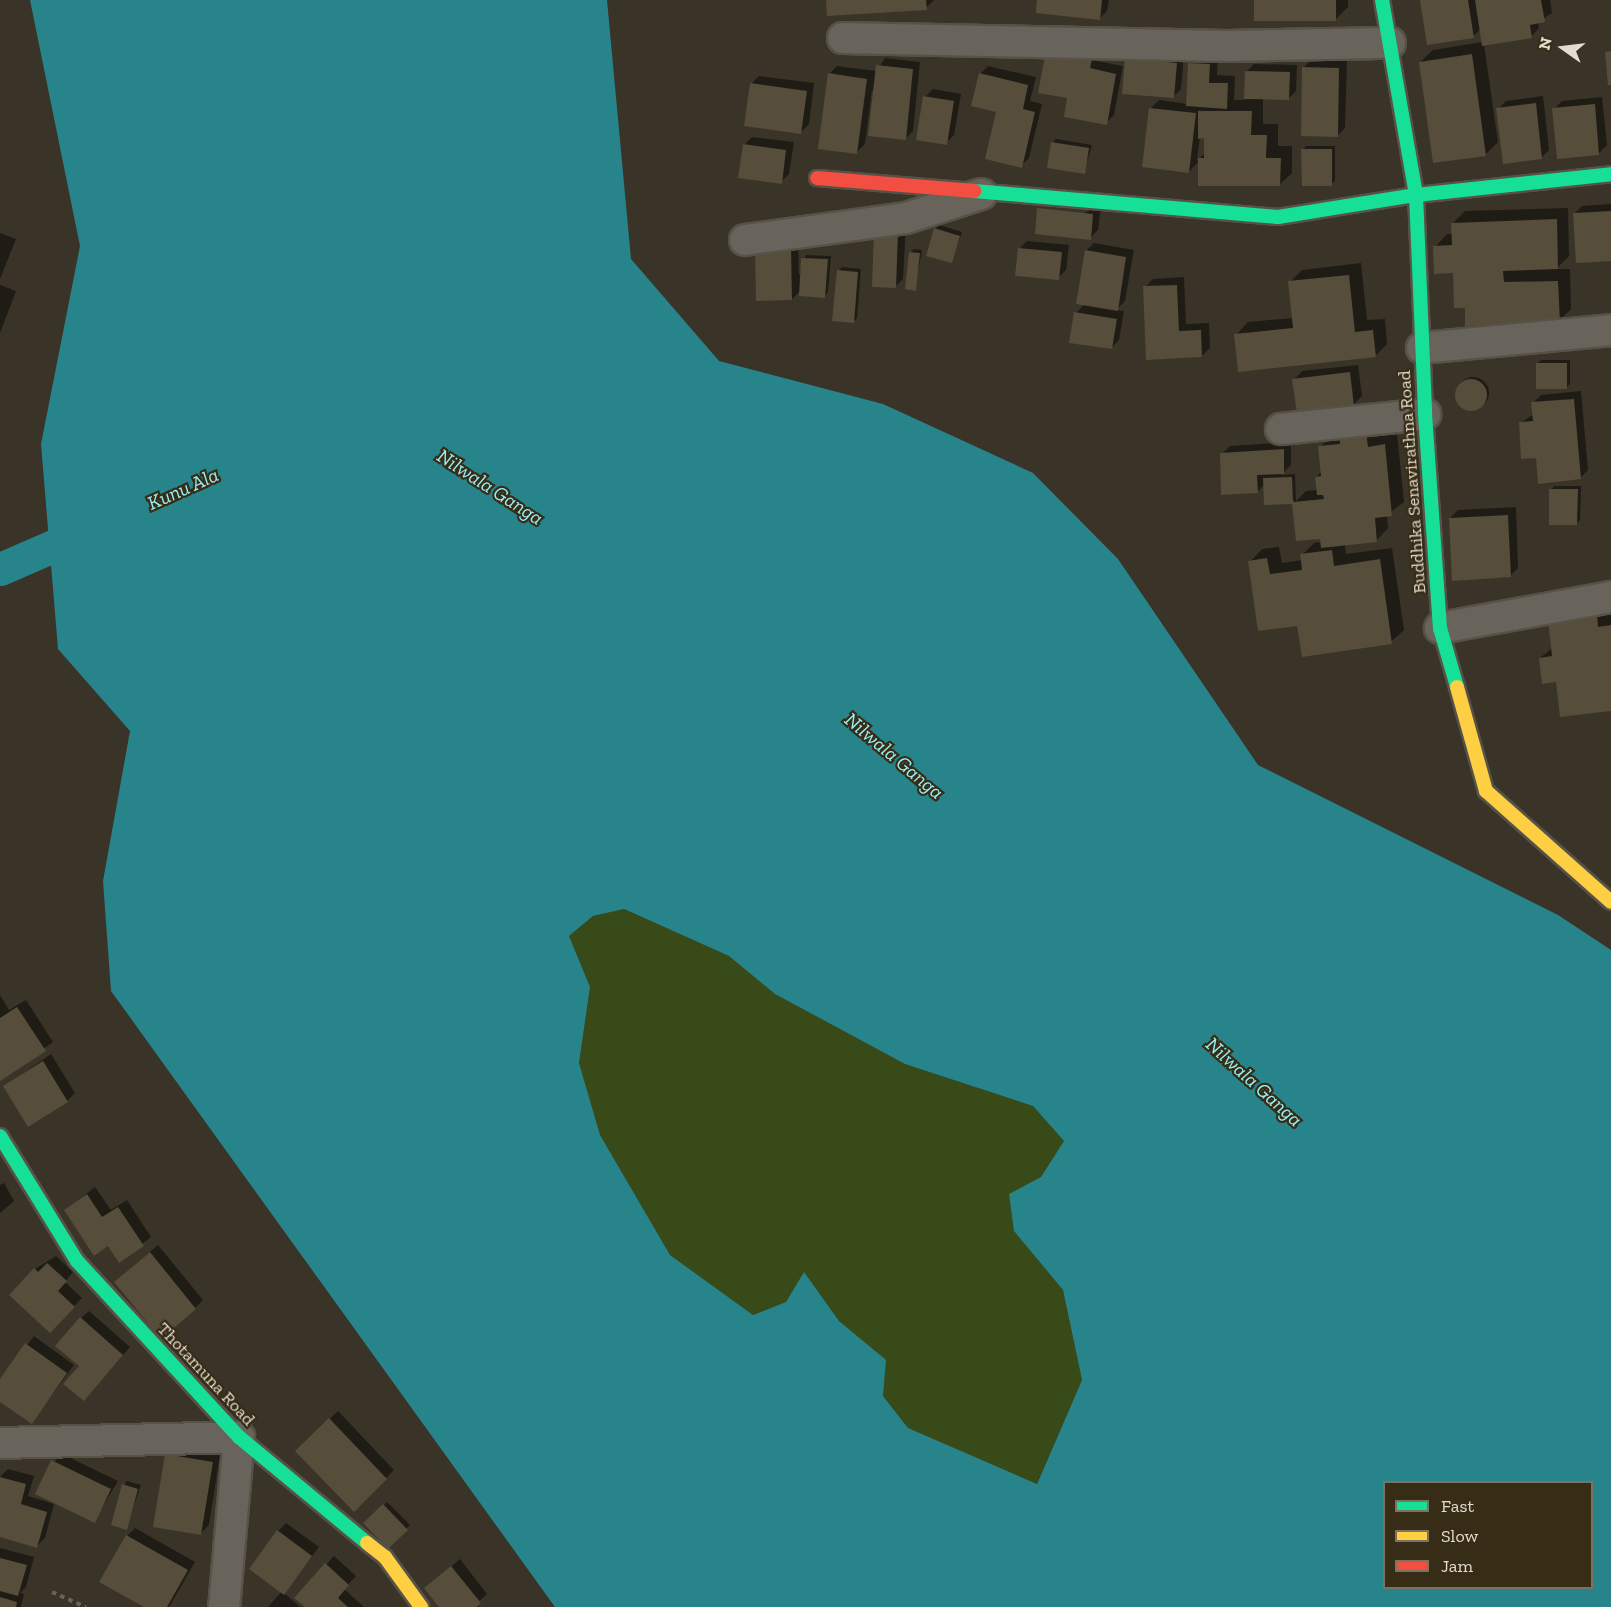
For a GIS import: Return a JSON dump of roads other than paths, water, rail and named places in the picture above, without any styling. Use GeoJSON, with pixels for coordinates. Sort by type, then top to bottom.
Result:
{"type":"FeatureCollection","features":[{"type":"Feature","properties":{"kind":"street","name":"Buddhika Senavirathna Road"},"geometry":{"type":"LineString","coordinates":[[1382,0],[1416,195],[1425,414],[1440,628],[1486,791],[1611,902]]}},
{"type":"Feature","properties":{"kind":"street"},"geometry":{"type":"LineString","coordinates":[[843,38],[1227,46],[1390,43]]}},
{"type":"Feature","properties":{"kind":"street"},"geometry":{"type":"LineString","coordinates":[[817,178],[981,194],[1278,217],[1416,195],[1611,174]]}},
{"type":"Feature","properties":{"kind":"street"},"geometry":{"type":"LineString","coordinates":[[745,240],[906,218],[981,194]]}},
{"type":"Feature","properties":{"kind":"street"},"geometry":{"type":"LineString","coordinates":[[1422,348],[1611,330]]}},
{"type":"Feature","properties":{"kind":"street"},"geometry":{"type":"LineString","coordinates":[[1281,429],[1425,414]]}},
{"type":"Feature","properties":{"kind":"street"},"geometry":{"type":"LineString","coordinates":[[1440,628],[1611,597]]}},
{"type":"Feature","properties":{"kind":"street","name":"Thotamuna Road"},"geometry":{"type":"LineString","coordinates":[[0,1136],[77,1261],[239,1437],[385,1557],[421,1607]]}},
{"type":"Feature","properties":{"kind":"street"},"geometry":{"type":"LineString","coordinates":[[0,1443],[239,1437],[224,1607]]}},
{"type":"Feature","properties":{"kind":"water","name":"Nilwala Ganga"},"geometry":{"type":"Polygon","coordinates":[[[30,0],[607,0],[631,259],[719,361],[883,404],[1033,473],[1118,559],[1258,765],[1558,915],[1611,950],[1611,1607],[555,1607],[111,991],[103,881],[130,731],[58,649],[41,444],[80,246],[30,0]],[[624,909],[593,916],[569,936],[590,987],[579,1063],[600,1135],[670,1255],[753,1315],[786,1302],[804,1272],[839,1321],[886,1360],[883,1396],[908,1428],[1037,1484],[1082,1380],[1063,1290],[1014,1231],[1009,1194],[1041,1177],[1064,1141],[1033,1106],[905,1064],[775,994],[729,956],[624,909]]]}},
{"type":"Feature","properties":{"kind":"waterway","name":"Kunu Ala"},"geometry":{"type":"LineString","coordinates":[[0,569],[92,529]]}}]}
